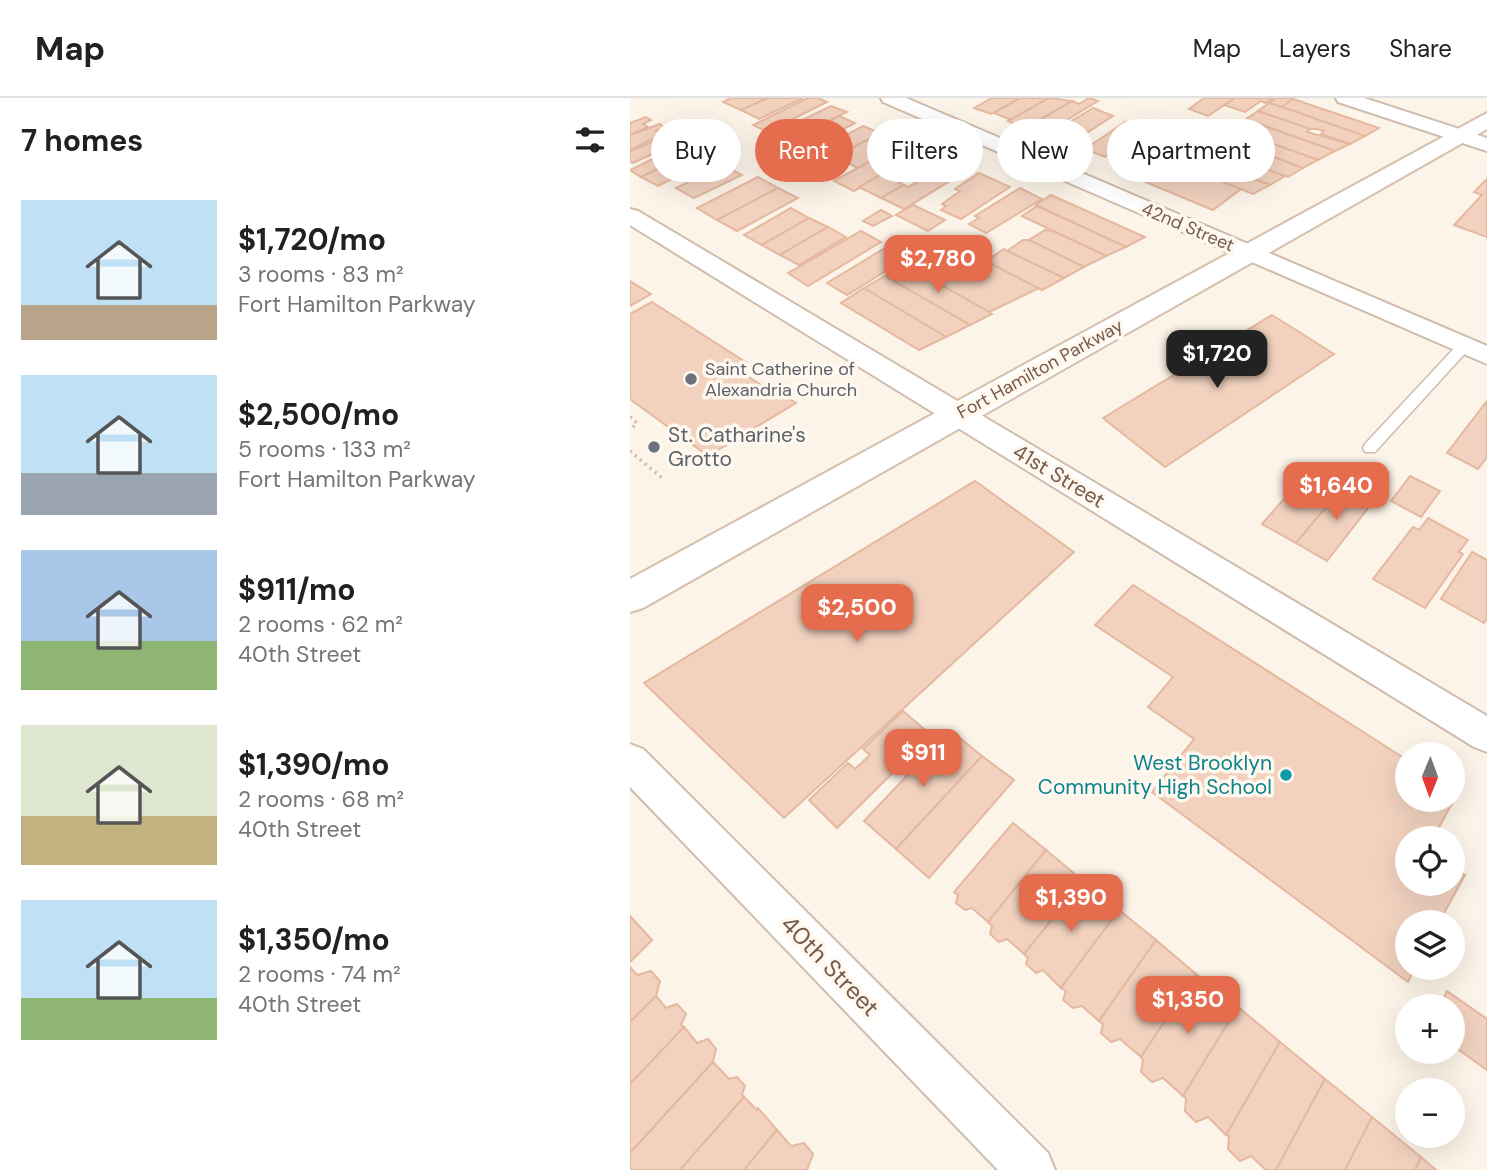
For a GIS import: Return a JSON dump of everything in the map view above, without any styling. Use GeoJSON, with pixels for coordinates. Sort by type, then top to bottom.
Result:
{"type":"FeatureCollection","features":[{"type":"Feature","properties":{"kind":"main road","name":"Fort Hamilton Parkway"},"geometry":{"type":"LineString","coordinates":[[630,597],[1487,120]]}},
{"type":"Feature","properties":{"kind":"street","name":"42nd Street"},"geometry":{"type":"LineString","coordinates":[[890,98],[1487,356]]}},
{"type":"Feature","properties":{"kind":"street"},"geometry":{"type":"LineString","coordinates":[[1345,98],[1487,145]]}},
{"type":"Feature","properties":{"kind":"street","name":"41st Street"},"geometry":{"type":"LineString","coordinates":[[630,216],[1487,736]]}},
{"type":"Feature","properties":{"kind":"street","name":"40th Street"},"geometry":{"type":"LineString","coordinates":[[630,761],[1031,1170]]}},
{"type":"Feature","properties":{"kind":"lane"},"geometry":{"type":"LineString","coordinates":[[1370,448],[1464,346]]}},
{"type":"Feature","properties":{"kind":"path"},"geometry":{"type":"LineString","coordinates":[[630,417],[637,423],[630,430]]}},
{"type":"Feature","properties":{"kind":"path"},"geometry":{"type":"LineString","coordinates":[[630,451],[662,478]]}},
{"type":"Feature","properties":{"kind":"building"},"geometry":{"type":"Polygon","coordinates":[[[731,98],[768,98],[741,110],[723,102],[731,98]]]}},
{"type":"Feature","properties":{"kind":"building"},"geometry":{"type":"Polygon","coordinates":[[[768,98],[803,98],[759,119],[741,110],[768,98]]]}},
{"type":"Feature","properties":{"kind":"building"},"geometry":{"type":"Polygon","coordinates":[[[808,98],[827,102],[793,119],[765,119],[808,98]]]}},
{"type":"Feature","properties":{"kind":"building"},"geometry":{"type":"Polygon","coordinates":[[[992,98],[1020,98],[991,114],[974,108],[992,98]]]}},
{"type":"Feature","properties":{"kind":"building"},"geometry":{"type":"Polygon","coordinates":[[[1020,98],[1049,98],[1013,119],[994,113],[1020,98]]]}},
{"type":"Feature","properties":{"kind":"building"},"geometry":{"type":"Polygon","coordinates":[[[1049,98],[1072,101],[1041,119],[1012,119],[1049,98]]]}},
{"type":"Feature","properties":{"kind":"building"},"geometry":{"type":"Polygon","coordinates":[[[1089,98],[1098,101],[1068,119],[1042,119],[1072,101],[1079,104],[1089,98]]]}},
{"type":"Feature","properties":{"kind":"building"},"geometry":{"type":"Polygon","coordinates":[[[1204,98],[1235,98],[1208,116],[1189,109],[1204,98]]]}},
{"type":"Feature","properties":{"kind":"building"},"geometry":{"type":"Polygon","coordinates":[[[1235,98],[1273,98],[1266,103],[1261,101],[1245,112],[1224,105],[1235,98]]]}},
{"type":"Feature","properties":{"kind":"building"},"geometry":{"type":"Polygon","coordinates":[[[1276,98],[1293,99],[1282,107],[1269,103],[1276,98]]]}},
{"type":"Feature","properties":{"kind":"building"},"geometry":{"type":"Polygon","coordinates":[[[1293,99],[1379,128],[1365,136],[1282,107],[1293,99]]]}},
{"type":"Feature","properties":{"kind":"building"},"geometry":{"type":"Polygon","coordinates":[[[1269,103],[1365,136],[1350,144],[1321,134],[1324,131],[1310,129],[1258,111],[1269,103]]]}},
{"type":"Feature","properties":{"kind":"building"},"geometry":{"type":"Polygon","coordinates":[[[831,106],[847,112],[833,119],[804,119],[831,106]]]}},
{"type":"Feature","properties":{"kind":"building"},"geometry":{"type":"Polygon","coordinates":[[[1093,108],[1113,116],[1093,129],[1093,119],[1075,119],[1093,108]]]}},
{"type":"Feature","properties":{"kind":"building"},"geometry":{"type":"Polygon","coordinates":[[[1258,111],[1310,129],[1307,132],[1350,144],[1335,151],[1275,129],[1275,119],[1246,119],[1258,111]]]}},
{"type":"Feature","properties":{"kind":"building"},"geometry":{"type":"Polygon","coordinates":[[[646,117],[651,120],[643,124],[648,127],[630,135],[630,123],[646,117]]]}},
{"type":"Feature","properties":{"kind":"building"},"geometry":{"type":"Polygon","coordinates":[[[863,126],[867,128],[867,140],[853,148],[853,131],[863,126]]]}},
{"type":"Feature","properties":{"kind":"building"},"geometry":{"type":"Polygon","coordinates":[[[651,127],[651,140],[630,150],[630,135],[651,127]]]}},
{"type":"Feature","properties":{"kind":"building"},"geometry":{"type":"Polygon","coordinates":[[[1275,130],[1335,151],[1318,160],[1275,145],[1275,130]]]}},
{"type":"Feature","properties":{"kind":"building"},"geometry":{"type":"Polygon","coordinates":[[[1107,134],[1107,156],[1093,152],[1093,144],[1107,134]]]}},
{"type":"Feature","properties":{"kind":"building"},"geometry":{"type":"Polygon","coordinates":[[[867,140],[867,163],[858,168],[853,166],[853,147],[867,140]]]}},
{"type":"Feature","properties":{"kind":"building"},"geometry":{"type":"Polygon","coordinates":[[[651,142],[651,155],[633,163],[630,162],[630,151],[651,142]]]}},
{"type":"Feature","properties":{"kind":"building"},"geometry":{"type":"Polygon","coordinates":[[[1275,145],[1318,160],[1303,168],[1275,158],[1275,145]]]}},
{"type":"Feature","properties":{"kind":"building"},"geometry":{"type":"Polygon","coordinates":[[[1275,158],[1303,168],[1288,177],[1275,172],[1275,158]]]}},
{"type":"Feature","properties":{"kind":"building"},"geometry":{"type":"Polygon","coordinates":[[[651,160],[651,172],[641,177],[630,170],[651,160]]]}},
{"type":"Feature","properties":{"kind":"building"},"geometry":{"type":"Polygon","coordinates":[[[867,163],[867,182],[869,182],[854,191],[836,182],[853,182],[853,171],[867,163]]]}},
{"type":"Feature","properties":{"kind":"building"},"geometry":{"type":"Polygon","coordinates":[[[651,172],[651,182],[666,182],[658,186],[641,177],[651,172]]]}},
{"type":"Feature","properties":{"kind":"building"},"geometry":{"type":"Polygon","coordinates":[[[1275,172],[1285,176],[1275,182],[1275,172]]]}},
{"type":"Feature","properties":{"kind":"building"},"geometry":{"type":"Polygon","coordinates":[[[983,175],[1010,187],[961,219],[941,210],[946,206],[942,204],[960,191],[955,189],[966,182],[983,182],[983,175]]]}},
{"type":"Feature","properties":{"kind":"building"},"geometry":{"type":"Polygon","coordinates":[[[755,179],[755,182],[767,182],[778,188],[717,220],[697,208],[755,179]]]}},
{"type":"Feature","properties":{"kind":"building"},"geometry":{"type":"Polygon","coordinates":[[[1487,179],[1487,237],[1454,225],[1482,195],[1474,192],[1487,179]]]}},
{"type":"Feature","properties":{"kind":"building"},"geometry":{"type":"Polygon","coordinates":[[[688,182],[727,182],[694,198],[676,188],[688,182]]]}},
{"type":"Feature","properties":{"kind":"building"},"geometry":{"type":"Polygon","coordinates":[[[868,182],[901,182],[904,185],[881,198],[859,187],[868,182]]]}},
{"type":"Feature","properties":{"kind":"building"},"geometry":{"type":"Polygon","coordinates":[[[917,182],[948,182],[904,209],[881,198],[904,185],[908,187],[917,182]]]}},
{"type":"Feature","properties":{"kind":"building"},"geometry":{"type":"Polygon","coordinates":[[[1145,182],[1224,182],[1241,189],[1213,210],[1145,182]]]}},
{"type":"Feature","properties":{"kind":"building"},"geometry":{"type":"Polygon","coordinates":[[[1223,182],[1262,182],[1270,185],[1253,194],[1223,182]]]}},
{"type":"Feature","properties":{"kind":"building"},"geometry":{"type":"Polygon","coordinates":[[[778,188],[798,198],[737,231],[717,220],[778,188]]]}},
{"type":"Feature","properties":{"kind":"building"},"geometry":{"type":"Polygon","coordinates":[[[1020,188],[1042,199],[986,233],[969,224],[979,218],[975,216],[1020,188]]]}},
{"type":"Feature","properties":{"kind":"building"},"geometry":{"type":"Polygon","coordinates":[[[1051,195],[1145,237],[1126,247],[1036,205],[1051,195]]]}},
{"type":"Feature","properties":{"kind":"building"},"geometry":{"type":"Polygon","coordinates":[[[913,205],[945,220],[928,231],[896,215],[913,205]]]}},
{"type":"Feature","properties":{"kind":"building"},"geometry":{"type":"Polygon","coordinates":[[[1037,206],[1126,247],[1106,256],[1022,216],[1037,206]]]}},
{"type":"Feature","properties":{"kind":"building"},"geometry":{"type":"Polygon","coordinates":[[[791,208],[809,218],[762,245],[744,235],[791,208]]]}},
{"type":"Feature","properties":{"kind":"building"},"geometry":{"type":"Polygon","coordinates":[[[881,210],[892,216],[873,226],[863,221],[881,210]]]}},
{"type":"Feature","properties":{"kind":"building"},"geometry":{"type":"Polygon","coordinates":[[[809,218],[828,227],[780,255],[762,245],[809,218]]]}},
{"type":"Feature","properties":{"kind":"building"},"geometry":{"type":"Polygon","coordinates":[[[828,227],[846,237],[799,265],[780,255],[828,227]]]}},
{"type":"Feature","properties":{"kind":"building"},"geometry":{"type":"Polygon","coordinates":[[[1045,230],[1053,231],[1106,256],[1084,267],[1029,240],[1045,230]]]}},
{"type":"Feature","properties":{"kind":"building"},"geometry":{"type":"Polygon","coordinates":[[[861,231],[881,242],[808,286],[788,273],[861,231]]]}},
{"type":"Feature","properties":{"kind":"building"},"geometry":{"type":"Polygon","coordinates":[[[1023,240],[1029,240],[1084,267],[1064,278],[1007,251],[1023,240]]]}},
{"type":"Feature","properties":{"kind":"building"},"geometry":{"type":"Polygon","coordinates":[[[890,245],[910,256],[847,295],[827,283],[890,245]]]}},
{"type":"Feature","properties":{"kind":"building"},"geometry":{"type":"Polygon","coordinates":[[[949,245],[1039,288],[989,312],[904,264],[949,245]]]}},
{"type":"Feature","properties":{"kind":"building"},"geometry":{"type":"Polygon","coordinates":[[[1004,249],[1064,278],[1042,290],[986,261],[1004,249]]]}},
{"type":"Feature","properties":{"kind":"building"},"geometry":{"type":"Polygon","coordinates":[[[904,264],[992,314],[970,325],[885,276],[904,264]]]}},
{"type":"Feature","properties":{"kind":"building"},"geometry":{"type":"Polygon","coordinates":[[[885,276],[970,325],[946,337],[864,288],[885,276]]]}},
{"type":"Feature","properties":{"kind":"building"},"geometry":{"type":"Polygon","coordinates":[[[630,281],[651,294],[630,306],[630,281]]]}},
{"type":"Feature","properties":{"kind":"building"},"geometry":{"type":"Polygon","coordinates":[[[864,288],[946,337],[919,350],[841,303],[864,288]]]}},
{"type":"Feature","properties":{"kind":"building","name":"Saint Catherine of Alexandria Church"},"geometry":{"type":"Polygon","coordinates":[[[652,302],[747,363],[737,369],[770,391],[774,389],[796,403],[708,456],[630,399],[630,314],[652,302]]]}},
{"type":"Feature","properties":{"kind":"building"},"geometry":{"type":"Polygon","coordinates":[[[1272,315],[1334,354],[1165,467],[1103,418],[1272,315]]]}},
{"type":"Feature","properties":{"kind":"building"},"geometry":{"type":"Polygon","coordinates":[[[1487,401],[1487,457],[1478,469],[1447,453],[1487,401]]]}},
{"type":"Feature","properties":{"kind":"building"},"geometry":{"type":"Polygon","coordinates":[[[1313,466],[1341,481],[1333,490],[1338,493],[1296,543],[1262,524],[1313,466]]]}},
{"type":"Feature","properties":{"kind":"building"},"geometry":{"type":"Polygon","coordinates":[[[1410,476],[1440,491],[1421,517],[1391,501],[1410,476]]]}},
{"type":"Feature","properties":{"kind":"building"},"geometry":{"type":"Polygon","coordinates":[[[975,481],[1074,552],[784,818],[644,683],[975,481]]]}},
{"type":"Feature","properties":{"kind":"building"},"geometry":{"type":"Polygon","coordinates":[[[1350,485],[1376,498],[1327,561],[1296,543],[1338,493],[1341,495],[1350,485]]]}},
{"type":"Feature","properties":{"kind":"building"},"geometry":{"type":"Polygon","coordinates":[[[1428,518],[1468,540],[1459,552],[1463,554],[1425,608],[1373,579],[1413,527],[1419,530],[1428,518]]]}},
{"type":"Feature","properties":{"kind":"building"},"geometry":{"type":"Polygon","coordinates":[[[1472,552],[1487,560],[1487,618],[1484,623],[1441,599],[1472,552]]]}},
{"type":"Feature","properties":{"kind":"building","name":"West Brooklyn Community High School"},"geometry":{"type":"Polygon","coordinates":[[[1133,585],[1395,752],[1395,812],[1447,812],[1440,826],[1395,826],[1395,896],[1453,896],[1446,910],[1395,910],[1395,972],[1152,792],[1194,739],[1148,707],[1173,677],[1095,625],[1133,585]]]}},
{"type":"Feature","properties":{"kind":"building"},"geometry":{"type":"Polygon","coordinates":[[[903,711],[931,735],[837,828],[809,800],[848,763],[855,769],[870,755],[863,749],[903,711]]]}},
{"type":"Feature","properties":{"kind":"building"},"geometry":{"type":"Polygon","coordinates":[[[950,730],[982,756],[896,849],[864,821],[950,730]]]}},
{"type":"Feature","properties":{"kind":"building"},"geometry":{"type":"Polygon","coordinates":[[[982,756],[1014,780],[929,878],[896,849],[982,756]]]}},
{"type":"Feature","properties":{"kind":"building"},"geometry":{"type":"Polygon","coordinates":[[[1013,823],[1046,850],[988,922],[972,908],[965,910],[956,903],[958,895],[954,892],[1013,823]]]}},
{"type":"Feature","properties":{"kind":"building"},"geometry":{"type":"Polygon","coordinates":[[[1046,850],[1083,881],[1024,954],[1007,939],[999,942],[990,934],[992,926],[988,922],[1046,850]]]}},
{"type":"Feature","properties":{"kind":"building"},"geometry":{"type":"Polygon","coordinates":[[[1083,881],[1119,910],[1061,988],[1043,970],[1036,973],[1026,964],[1028,958],[1024,954],[1083,881]]]}},
{"type":"Feature","properties":{"kind":"building"},"geometry":{"type":"Polygon","coordinates":[[[1119,910],[1156,940],[1099,1021],[1082,1006],[1073,1008],[1063,1000],[1066,991],[1061,988],[1119,910]]]}},
{"type":"Feature","properties":{"kind":"building"},"geometry":{"type":"Polygon","coordinates":[[[630,916],[652,940],[630,962],[630,916]]]}},
{"type":"Feature","properties":{"kind":"building"},"geometry":{"type":"Polygon","coordinates":[[[1156,940],[1196,974],[1141,1057],[1120,1039],[1111,1042],[1101,1033],[1103,1024],[1099,1021],[1156,940]]]}},
{"type":"Feature","properties":{"kind":"building"},"geometry":{"type":"Polygon","coordinates":[[[630,967],[637,975],[651,971],[660,981],[656,996],[630,1022],[630,967]]]}},
{"type":"Feature","properties":{"kind":"building"},"geometry":{"type":"Polygon","coordinates":[[[1196,974],[1238,1007],[1183,1096],[1163,1078],[1152,1082],[1141,1072],[1141,1057],[1196,974]]]}},
{"type":"Feature","properties":{"kind":"building"},"geometry":{"type":"Polygon","coordinates":[[[656,996],[666,1008],[677,1004],[686,1014],[681,1025],[684,1027],[630,1084],[630,1022],[656,996]]]}},
{"type":"Feature","properties":{"kind":"building"},"geometry":{"type":"Polygon","coordinates":[[[1465,1004],[1487,1019],[1487,1070],[1465,1054],[1465,1004]]]}},
{"type":"Feature","properties":{"kind":"building"},"geometry":{"type":"Polygon","coordinates":[[[1238,1007],[1280,1042],[1226,1135],[1208,1117],[1196,1122],[1185,1111],[1186,1098],[1183,1096],[1238,1007]]]}},
{"type":"Feature","properties":{"kind":"building"},"geometry":{"type":"Polygon","coordinates":[[[684,1027],[697,1043],[708,1039],[716,1049],[713,1062],[630,1153],[630,1084],[684,1027]]]}},
{"type":"Feature","properties":{"kind":"building"},"geometry":{"type":"Polygon","coordinates":[[[1280,1042],[1325,1079],[1276,1170],[1266,1170],[1251,1156],[1240,1161],[1228,1149],[1229,1136],[1226,1135],[1280,1042]]]}},
{"type":"Feature","properties":{"kind":"building"},"geometry":{"type":"Polygon","coordinates":[[[713,1062],[729,1079],[737,1077],[745,1086],[742,1094],[744,1097],[680,1170],[630,1170],[630,1153],[713,1062]]]}},
{"type":"Feature","properties":{"kind":"building"},"geometry":{"type":"Polygon","coordinates":[[[1325,1079],[1372,1117],[1345,1170],[1276,1170],[1325,1079]]]}},
{"type":"Feature","properties":{"kind":"building"},"geometry":{"type":"Polygon","coordinates":[[[744,1097],[757,1110],[758,1108],[777,1130],[744,1170],[680,1170],[744,1097]]]}},
{"type":"Feature","properties":{"kind":"building"},"geometry":{"type":"Polygon","coordinates":[[[1372,1117],[1395,1136],[1395,1148],[1410,1148],[1421,1157],[1415,1170],[1345,1170],[1372,1117]]]}},
{"type":"Feature","properties":{"kind":"building"},"geometry":{"type":"Polygon","coordinates":[[[777,1130],[791,1146],[804,1143],[813,1154],[807,1170],[744,1170],[777,1130]]]}},
{"type":"Feature","properties":{"kind":"building"},"geometry":{"type":"Polygon","coordinates":[[[1421,1157],[1436,1170],[1415,1170],[1421,1157]]]}},
{"type":"Feature","properties":{"kind":"place","name":"Saint Catherine of Alexandria Church"},"geometry":{"type":"Point","coordinates":[691,379]}},
{"type":"Feature","properties":{"kind":"place","name":"St. Catharine's Grotto"},"geometry":{"type":"Point","coordinates":[654,447]}},
{"type":"Feature","properties":{"kind":"place","name":"West Brooklyn Community High School"},"geometry":{"type":"Point","coordinates":[1286,775]}}]}
